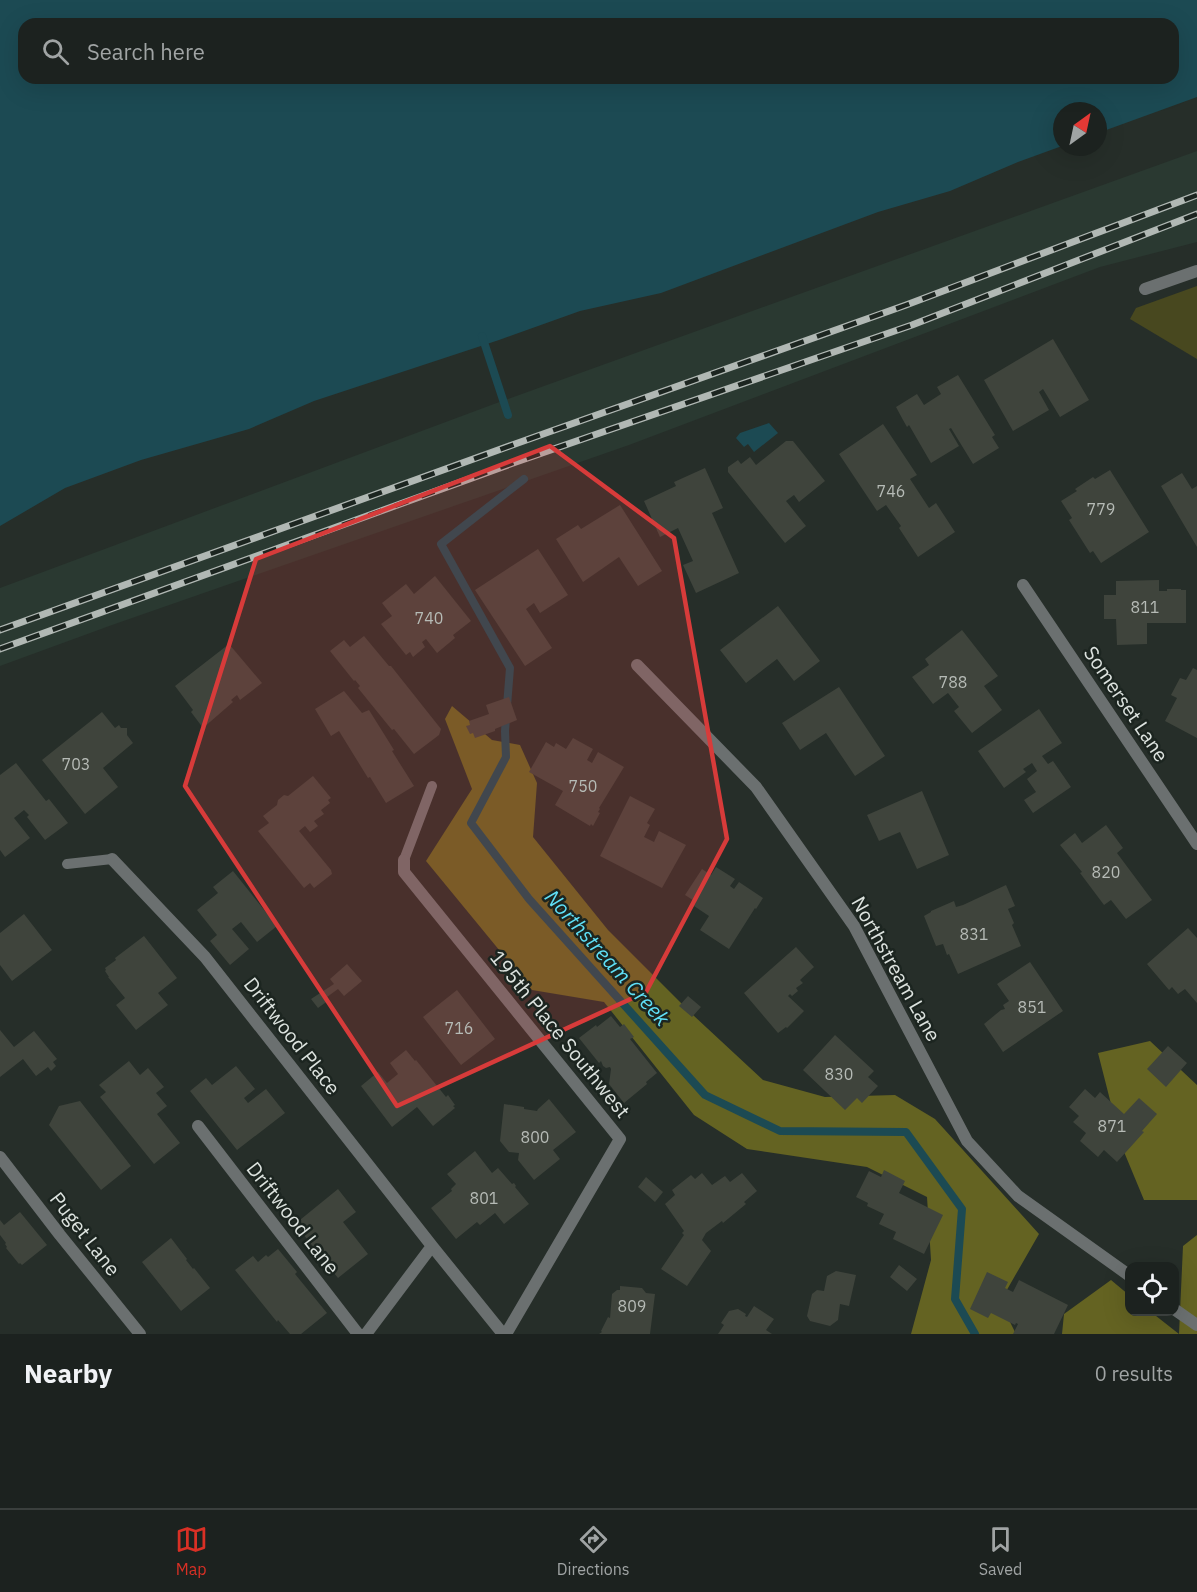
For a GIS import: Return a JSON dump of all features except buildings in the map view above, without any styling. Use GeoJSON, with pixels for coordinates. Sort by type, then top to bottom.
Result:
{"type":"FeatureCollection","features":[{"type":"Feature","properties":{"kind":"street"},"geometry":{"type":"LineString","coordinates":[[1145,289],[1197,271]]}},
{"type":"Feature","properties":{"kind":"street","name":"Somerset Lane"},"geometry":{"type":"LineString","coordinates":[[1023,585],[1197,844]]}},
{"type":"Feature","properties":{"kind":"street","name":"Northstream Lane"},"geometry":{"type":"LineString","coordinates":[[636,665],[756,787],[848,917],[967,1141],[1018,1196],[1125,1272]]}},
{"type":"Feature","properties":{"kind":"street","name":"Driftwood Place"},"geometry":{"type":"LineString","coordinates":[[112,859],[205,957],[432,1246]]}},
{"type":"Feature","properties":{"kind":"street","name":"195th Place Southwest"},"geometry":{"type":"LineString","coordinates":[[404,860],[404,872],[620,1139],[505,1334]]}},
{"type":"Feature","properties":{"kind":"street","name":"Driftwood Lane"},"geometry":{"type":"LineString","coordinates":[[198,1126],[358,1334]]}},
{"type":"Feature","properties":{"kind":"street","name":"Puget Lane"},"geometry":{"type":"LineString","coordinates":[[0,1157],[140,1334]]}},
{"type":"Feature","properties":{"kind":"street"},"geometry":{"type":"LineString","coordinates":[[366,1334],[432,1246],[505,1334]]}},
{"type":"Feature","properties":{"kind":"street"},"geometry":{"type":"LineString","coordinates":[[1179,1312],[1197,1325]]}},
{"type":"Feature","properties":{"kind":"lane"},"geometry":{"type":"LineString","coordinates":[[404,860],[432,786]]}},
{"type":"Feature","properties":{"kind":"lane"},"geometry":{"type":"LineString","coordinates":[[67,864],[112,859]]}},
{"type":"Feature","properties":{"kind":"highlighted area"},"geometry":{"type":"Polygon","coordinates":[[[550,446],[674,538],[727,839],[646,992],[397,1106],[185,786],[256,559],[550,446]]]}},
{"type":"Feature","properties":{"kind":"shaded area"},"geometry":{"type":"Polygon","coordinates":[[[1197,151],[1197,242],[1100,267],[629,445],[0,666],[0,588],[494,404],[1197,151]]]}},
{"type":"Feature","properties":{"kind":"shaded area"},"geometry":{"type":"Polygon","coordinates":[[[1197,286],[1197,359],[1130,319],[1136,308],[1197,286]]]}},
{"type":"Feature","properties":{"kind":"shaded area"},"geometry":{"type":"Polygon","coordinates":[[[452,706],[492,740],[520,745],[537,783],[533,837],[608,930],[693,1015],[763,1080],[825,1097],[895,1095],[935,1119],[1039,1234],[1000,1302],[1016,1334],[911,1334],[931,1260],[927,1197],[867,1167],[747,1149],[694,1115],[604,1002],[532,990],[426,861],[472,789],[445,719],[452,706]]]}},
{"type":"Feature","properties":{"kind":"shaded area"},"geometry":{"type":"Polygon","coordinates":[[[1150,1041],[1197,1085],[1197,1200],[1144,1200],[1122,1147],[1098,1053],[1150,1041]]]}},
{"type":"Feature","properties":{"kind":"shaded area"},"geometry":{"type":"Polygon","coordinates":[[[1197,1235],[1197,1334],[1179,1334],[1183,1246],[1197,1235]]]}},
{"type":"Feature","properties":{"kind":"shaded area"},"geometry":{"type":"Polygon","coordinates":[[[1111,1280],[1125,1292],[1125,1316],[1156,1316],[1179,1334],[1062,1334],[1064,1314],[1111,1280]]]}},
{"type":"Feature","properties":{"kind":"water"},"geometry":{"type":"Polygon","coordinates":[[[0,0],[1197,0],[1197,97],[1107,130],[1107,102],[1053,102],[1053,149],[950,191],[878,212],[661,293],[580,311],[314,401],[249,429],[141,460],[65,488],[0,526],[0,0]]]}},
{"type":"Feature","properties":{"kind":"water"},"geometry":{"type":"Polygon","coordinates":[[[769,423],[778,433],[754,452],[748,444],[744,447],[736,438],[740,433],[769,423]]]}},
{"type":"Feature","properties":{"kind":"waterway","name":"Northstream Creek"},"geometry":{"type":"LineString","coordinates":[[482,336],[508,415]]}},
{"type":"Feature","properties":{"kind":"waterway","name":"Northstream Creek"},"geometry":{"type":"LineString","coordinates":[[524,479],[441,544],[510,668],[505,731],[506,757],[471,823],[529,899],[705,1095],[780,1131],[906,1132],[962,1209],[955,1299],[975,1334]]}},
{"type":"Feature","properties":{"kind":"railway"},"geometry":{"type":"LineString","coordinates":[[0,630],[906,305],[1197,195]]}},
{"type":"Feature","properties":{"kind":"railway"},"geometry":{"type":"LineString","coordinates":[[0,649],[516,462],[912,325],[1197,214]]}}]}
